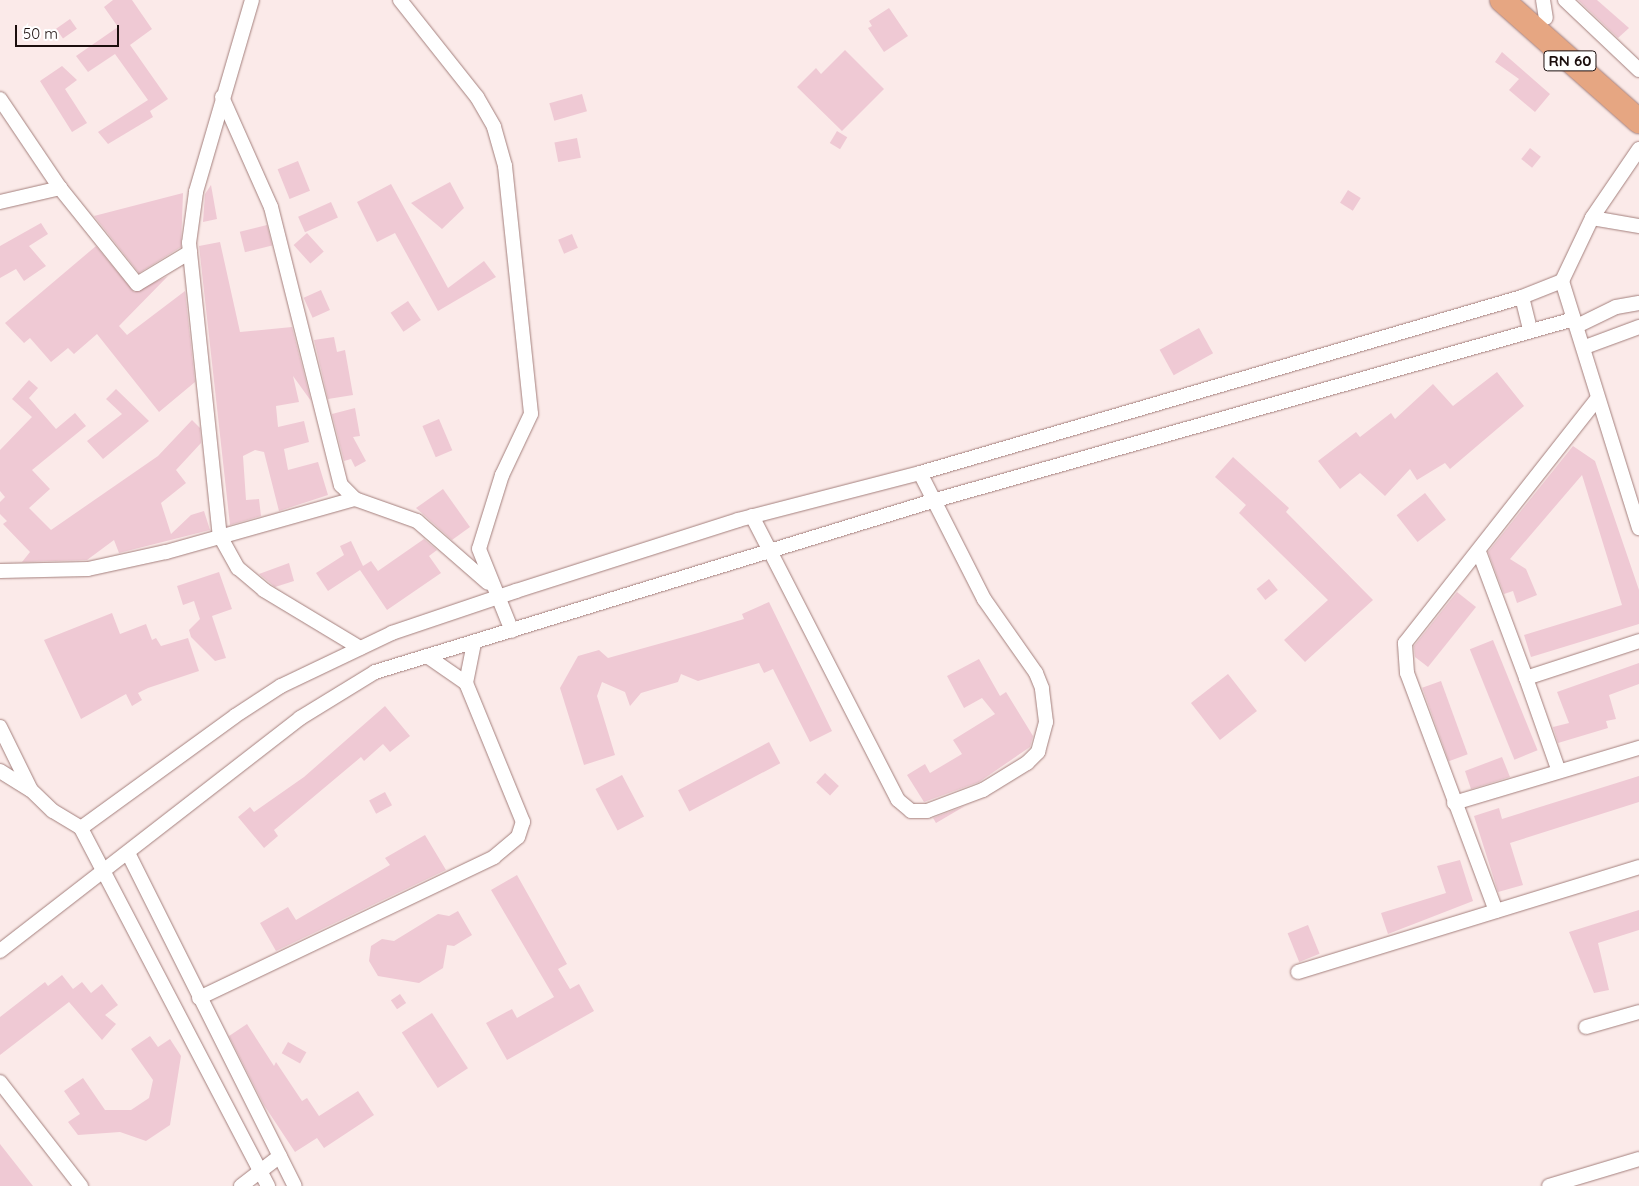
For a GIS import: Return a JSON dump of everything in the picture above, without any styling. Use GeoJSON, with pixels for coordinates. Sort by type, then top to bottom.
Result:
{"type":"FeatureCollection","features":[{"type":"Feature","properties":{"kind":"highway","name":"RN 60"},"geometry":{"type":"LineString","coordinates":[[1502,0],[1639,121]]}},
{"type":"Feature","properties":{"kind":"highway","name":"RN 60"},"geometry":{"type":"LineString","coordinates":[[1526,0],[1544,9],[1639,100]]}},
{"type":"Feature","properties":{"kind":"street"},"geometry":{"type":"LineString","coordinates":[[252,0],[222,97],[196,192],[190,252],[220,536],[238,568],[264,590],[360,648]]}},
{"type":"Feature","properties":{"kind":"street"},"geometry":{"type":"LineString","coordinates":[[400,0],[477,97],[494,127],[505,166],[531,414],[484,525],[479,549],[490,585]]}},
{"type":"Feature","properties":{"kind":"street"},"geometry":{"type":"LineString","coordinates":[[1565,0],[1639,70]]}},
{"type":"Feature","properties":{"kind":"street"},"geometry":{"type":"LineString","coordinates":[[222,97],[272,207],[338,478],[355,499],[417,521],[490,585],[499,596],[512,631]]}},
{"type":"Feature","properties":{"kind":"street"},"geometry":{"type":"LineString","coordinates":[[0,99],[60,188],[137,284],[190,252]]}},
{"type":"Feature","properties":{"kind":"street"},"geometry":{"type":"LineString","coordinates":[[81,828],[234,716],[281,686],[360,648],[499,596],[752,516],[920,473],[1522,297],[1562,281],[1592,218],[1639,149]]}},
{"type":"Feature","properties":{"kind":"street"},"geometry":{"type":"LineString","coordinates":[[0,202],[60,188]]}},
{"type":"Feature","properties":{"kind":"street"},"geometry":{"type":"LineString","coordinates":[[1592,218],[1639,226]]}},
{"type":"Feature","properties":{"kind":"street"},"geometry":{"type":"LineString","coordinates":[[1562,281],[1585,347],[1598,398],[1639,528]]}},
{"type":"Feature","properties":{"kind":"street"},"geometry":{"type":"LineString","coordinates":[[1522,297],[1530,330]]}},
{"type":"Feature","properties":{"kind":"street"},"geometry":{"type":"LineString","coordinates":[[0,951],[106,870],[129,855],[340,690],[375,672],[936,500],[1530,330],[1575,322],[1616,307],[1639,303]]}},
{"type":"Feature","properties":{"kind":"street"},"geometry":{"type":"LineString","coordinates":[[1585,347],[1639,327]]}},
{"type":"Feature","properties":{"kind":"street"},"geometry":{"type":"LineString","coordinates":[[1496,911],[1454,803],[1402,657],[1411,631],[1479,552],[1598,398]]}},
{"type":"Feature","properties":{"kind":"street"},"geometry":{"type":"LineString","coordinates":[[752,516],[768,551],[898,800],[910,811],[927,811],[983,790],[1027,763],[1038,752],[1046,722],[1036,673],[984,599],[936,500],[920,473]]}},
{"type":"Feature","properties":{"kind":"street"},"geometry":{"type":"LineString","coordinates":[[0,571],[88,569],[220,536],[355,499]]}},
{"type":"Feature","properties":{"kind":"street"},"geometry":{"type":"LineString","coordinates":[[1479,552],[1558,769]]}},
{"type":"Feature","properties":{"kind":"street"},"geometry":{"type":"LineString","coordinates":[[1526,678],[1639,641]]}},
{"type":"Feature","properties":{"kind":"street"},"geometry":{"type":"LineString","coordinates":[[466,683],[474,643]]}},
{"type":"Feature","properties":{"kind":"street"},"geometry":{"type":"LineString","coordinates":[[200,998],[494,857],[518,837],[523,822],[466,683],[427,656]]}},
{"type":"Feature","properties":{"kind":"street"},"geometry":{"type":"LineString","coordinates":[[0,727],[31,790]]}},
{"type":"Feature","properties":{"kind":"street"},"geometry":{"type":"LineString","coordinates":[[1454,803],[1558,769],[1639,748]]}},
{"type":"Feature","properties":{"kind":"street"},"geometry":{"type":"LineString","coordinates":[[0,771],[31,790],[53,812],[81,828],[106,870],[268,1186]]}},
{"type":"Feature","properties":{"kind":"street"},"geometry":{"type":"LineString","coordinates":[[129,855],[295,1186]]}},
{"type":"Feature","properties":{"kind":"street"},"geometry":{"type":"LineString","coordinates":[[1298,972],[1639,867]]}},
{"type":"Feature","properties":{"kind":"street"},"geometry":{"type":"LineString","coordinates":[[1586,1027],[1639,1012]]}},
{"type":"Feature","properties":{"kind":"street"},"geometry":{"type":"LineString","coordinates":[[0,1082],[81,1186]]}},
{"type":"Feature","properties":{"kind":"street"},"geometry":{"type":"LineString","coordinates":[[242,1186],[280,1156]]}},
{"type":"Feature","properties":{"kind":"street"},"geometry":{"type":"LineString","coordinates":[[1549,1186],[1592,1180],[1639,1159]]}},
{"type":"Feature","properties":{"kind":"building"},"geometry":{"type":"Polygon","coordinates":[[[113,0],[132,0],[152,29],[130,45],[168,99],[150,111],[153,117],[108,144],[98,132],[148,100],[115,54],[88,72],[76,56],[118,27],[104,7],[113,0]]]}},
{"type":"Feature","properties":{"kind":"building"},"geometry":{"type":"Polygon","coordinates":[[[1578,0],[1597,0],[1629,28],[1618,38],[1578,0]]]}},
{"type":"Feature","properties":{"kind":"building"},"geometry":{"type":"Polygon","coordinates":[[[889,8],[908,36],[884,52],[868,28],[872,26],[869,21],[889,8]]]}},
{"type":"Feature","properties":{"kind":"building"},"geometry":{"type":"Polygon","coordinates":[[[70,19],[77,29],[63,39],[56,29],[70,19]]]}},
{"type":"Feature","properties":{"kind":"building"},"geometry":{"type":"Polygon","coordinates":[[[845,50],[884,89],[842,131],[797,87],[816,68],[821,74],[845,50]]]}},
{"type":"Feature","properties":{"kind":"building"},"geometry":{"type":"Polygon","coordinates":[[[1502,52],[1550,94],[1535,112],[1509,90],[1519,79],[1495,62],[1502,52]]]}},
{"type":"Feature","properties":{"kind":"building"},"geometry":{"type":"Polygon","coordinates":[[[62,66],[77,80],[65,89],[87,123],[72,132],[40,81],[62,66]]]}},
{"type":"Feature","properties":{"kind":"building"},"geometry":{"type":"Polygon","coordinates":[[[582,94],[587,111],[554,121],[549,103],[582,94]]]}},
{"type":"Feature","properties":{"kind":"building"},"geometry":{"type":"Polygon","coordinates":[[[837,131],[847,137],[840,149],[830,143],[837,131]]]}},
{"type":"Feature","properties":{"kind":"building"},"geometry":{"type":"Polygon","coordinates":[[[577,138],[581,158],[558,162],[554,142],[577,138]]]}},
{"type":"Feature","properties":{"kind":"building"},"geometry":{"type":"Polygon","coordinates":[[[1530,148],[1541,157],[1532,168],[1521,159],[1530,148]]]}},
{"type":"Feature","properties":{"kind":"building"},"geometry":{"type":"Polygon","coordinates":[[[298,161],[310,191],[290,199],[278,169],[298,161]]]}},
{"type":"Feature","properties":{"kind":"building"},"geometry":{"type":"Polygon","coordinates":[[[450,182],[464,208],[442,229],[411,203],[450,182]]]}},
{"type":"Feature","properties":{"kind":"building"},"geometry":{"type":"Polygon","coordinates":[[[391,184],[448,288],[484,261],[496,277],[438,311],[395,233],[377,242],[357,202],[391,184]]]}},
{"type":"Feature","properties":{"kind":"building"},"geometry":{"type":"Polygon","coordinates":[[[211,185],[217,219],[203,222],[205,194],[211,185]]]}},
{"type":"Feature","properties":{"kind":"building"},"geometry":{"type":"Polygon","coordinates":[[[1348,190],[1361,198],[1353,211],[1340,203],[1348,190]]]}},
{"type":"Feature","properties":{"kind":"building"},"geometry":{"type":"Polygon","coordinates":[[[183,193],[181,247],[139,273],[94,216],[183,193]]]}},
{"type":"Feature","properties":{"kind":"building"},"geometry":{"type":"Polygon","coordinates":[[[331,202],[338,218],[305,232],[298,217],[331,202]]]}},
{"type":"Feature","properties":{"kind":"building"},"geometry":{"type":"Polygon","coordinates":[[[41,223],[48,234],[29,246],[46,266],[24,281],[16,269],[0,278],[0,246],[41,223]]]}},
{"type":"Feature","properties":{"kind":"building"},"geometry":{"type":"Polygon","coordinates":[[[267,225],[272,245],[245,252],[240,232],[267,225]]]}},
{"type":"Feature","properties":{"kind":"building"},"geometry":{"type":"Polygon","coordinates":[[[307,233],[324,252],[310,264],[294,245],[307,233]]]}},
{"type":"Feature","properties":{"kind":"building"},"geometry":{"type":"Polygon","coordinates":[[[572,234],[578,248],[564,254],[558,240],[572,234]]]}},
{"type":"Feature","properties":{"kind":"building"},"geometry":{"type":"Polygon","coordinates":[[[220,242],[240,332],[292,327],[311,401],[293,376],[299,402],[276,406],[278,427],[304,421],[309,442],[284,449],[288,470],[318,462],[328,495],[279,511],[264,452],[255,450],[243,456],[246,500],[259,499],[261,516],[230,525],[199,246],[220,242]]]}},
{"type":"Feature","properties":{"kind":"building"},"geometry":{"type":"Polygon","coordinates":[[[96,246],[134,292],[168,276],[119,326],[127,335],[185,291],[195,382],[159,412],[97,334],[74,354],[68,348],[51,362],[30,338],[24,343],[5,323],[96,246]]]}},
{"type":"Feature","properties":{"kind":"building"},"geometry":{"type":"Polygon","coordinates":[[[321,290],[330,310],[313,318],[304,298],[321,290]]]}},
{"type":"Feature","properties":{"kind":"building"},"geometry":{"type":"Polygon","coordinates":[[[408,301],[421,320],[403,332],[391,313],[408,301]]]}},
{"type":"Feature","properties":{"kind":"building"},"geometry":{"type":"Polygon","coordinates":[[[1199,328],[1213,353],[1174,375],[1160,350],[1199,328]]]}},
{"type":"Feature","properties":{"kind":"building"},"geometry":{"type":"Polygon","coordinates":[[[334,337],[337,352],[345,350],[353,395],[328,399],[314,340],[334,337]]]}},
{"type":"Feature","properties":{"kind":"building"},"geometry":{"type":"Polygon","coordinates":[[[1497,372],[1524,406],[1450,469],[1445,463],[1417,480],[1410,469],[1385,496],[1360,473],[1340,489],[1318,461],[1356,432],[1360,437],[1391,413],[1395,419],[1433,384],[1453,406],[1497,372]]]}},
{"type":"Feature","properties":{"kind":"building"},"geometry":{"type":"Polygon","coordinates":[[[29,380],[38,388],[29,398],[56,429],[75,413],[86,426],[32,470],[50,489],[29,508],[51,530],[158,456],[192,420],[200,428],[201,443],[176,470],[186,483],[161,503],[171,534],[191,515],[204,511],[210,530],[119,553],[114,540],[87,560],[22,562],[30,552],[3,524],[7,521],[0,514],[0,502],[5,497],[0,491],[0,450],[32,417],[12,399],[29,380]]]}},
{"type":"Feature","properties":{"kind":"building"},"geometry":{"type":"Polygon","coordinates":[[[116,389],[149,421],[103,459],[87,441],[122,414],[106,399],[116,389]]]}},
{"type":"Feature","properties":{"kind":"building"},"geometry":{"type":"Polygon","coordinates":[[[355,408],[360,436],[353,437],[366,461],[355,467],[351,459],[344,461],[332,414],[355,408]]]}},
{"type":"Feature","properties":{"kind":"building"},"geometry":{"type":"Polygon","coordinates":[[[439,419],[452,450],[436,457],[422,426],[439,419]]]}},
{"type":"Feature","properties":{"kind":"building"},"geometry":{"type":"Polygon","coordinates":[[[1573,446],[1595,461],[1639,590],[1639,624],[1531,657],[1524,635],[1622,605],[1582,475],[1510,559],[1526,569],[1537,595],[1517,603],[1513,591],[1504,594],[1488,552],[1573,446]]]}},
{"type":"Feature","properties":{"kind":"building"},"geometry":{"type":"Polygon","coordinates":[[[1233,457],[1289,508],[1286,512],[1373,600],[1305,662],[1284,640],[1328,600],[1239,513],[1246,505],[1215,477],[1233,457]]]}},
{"type":"Feature","properties":{"kind":"building"},"geometry":{"type":"Polygon","coordinates":[[[443,489],[470,527],[452,540],[416,508],[443,489]]]}},
{"type":"Feature","properties":{"kind":"building"},"geometry":{"type":"Polygon","coordinates":[[[1425,493],[1446,520],[1418,542],[1397,515],[1425,493]]]}},
{"type":"Feature","properties":{"kind":"building"},"geometry":{"type":"Polygon","coordinates":[[[424,539],[437,550],[429,556],[441,573],[387,610],[360,570],[328,591],[316,573],[344,555],[340,546],[351,541],[363,566],[371,561],[378,571],[424,539]]]}},
{"type":"Feature","properties":{"kind":"building"},"geometry":{"type":"Polygon","coordinates":[[[289,563],[294,581],[275,587],[259,574],[289,563]]]}},
{"type":"Feature","properties":{"kind":"building"},"geometry":{"type":"Polygon","coordinates":[[[219,572],[232,609],[212,616],[226,658],[215,661],[191,637],[189,630],[200,619],[194,601],[183,605],[177,586],[219,572]]]}},
{"type":"Feature","properties":{"kind":"building"},"geometry":{"type":"Polygon","coordinates":[[[1269,579],[1278,590],[1265,600],[1257,589],[1269,579]]]}},
{"type":"Feature","properties":{"kind":"building"},"geometry":{"type":"Polygon","coordinates":[[[1457,592],[1476,607],[1428,667],[1415,657],[1414,646],[1457,592]]]}},
{"type":"Feature","properties":{"kind":"building"},"geometry":{"type":"Polygon","coordinates":[[[769,602],[832,731],[810,742],[773,669],[764,673],[759,663],[698,681],[681,674],[678,682],[641,693],[630,706],[625,692],[602,682],[597,696],[615,755],[584,765],[560,688],[578,656],[599,650],[608,658],[698,633],[744,619],[742,614],[769,602]]]}},
{"type":"Feature","properties":{"kind":"building"},"geometry":{"type":"Polygon","coordinates":[[[112,613],[120,634],[146,624],[152,640],[156,638],[161,646],[188,638],[199,671],[138,693],[142,700],[132,706],[126,694],[81,719],[44,640],[112,613]]]}},
{"type":"Feature","properties":{"kind":"building"},"geometry":{"type":"Polygon","coordinates":[[[1493,640],[1538,750],[1514,760],[1470,649],[1493,640]]]}},
{"type":"Feature","properties":{"kind":"building"},"geometry":{"type":"Polygon","coordinates":[[[979,659],[1000,696],[1006,692],[1033,736],[1030,747],[979,782],[924,802],[907,775],[925,764],[930,773],[962,754],[953,740],[995,714],[982,698],[964,708],[947,676],[979,659]]]}},
{"type":"Feature","properties":{"kind":"building"},"geometry":{"type":"Polygon","coordinates":[[[1639,663],[1639,684],[1609,695],[1616,719],[1606,721],[1608,728],[1558,743],[1553,727],[1569,723],[1557,692],[1639,663]]]}},
{"type":"Feature","properties":{"kind":"building"},"geometry":{"type":"Polygon","coordinates":[[[1228,674],[1257,711],[1220,740],[1191,703],[1228,674]]]}},
{"type":"Feature","properties":{"kind":"building"},"geometry":{"type":"Polygon","coordinates":[[[1441,681],[1468,754],[1449,761],[1422,688],[1441,681]]]}},
{"type":"Feature","properties":{"kind":"building"},"geometry":{"type":"Polygon","coordinates":[[[385,706],[410,736],[390,752],[383,744],[364,761],[361,757],[274,830],[278,836],[264,848],[238,817],[250,807],[254,812],[304,777],[385,706]]]}},
{"type":"Feature","properties":{"kind":"building"},"geometry":{"type":"Polygon","coordinates":[[[769,742],[780,763],[689,812],[678,790],[769,742]]]}},
{"type":"Feature","properties":{"kind":"building"},"geometry":{"type":"Polygon","coordinates":[[[1502,757],[1510,777],[1471,789],[1465,771],[1502,757]]]}},
{"type":"Feature","properties":{"kind":"building"},"geometry":{"type":"Polygon","coordinates":[[[825,773],[839,786],[830,795],[816,783],[825,773]]]}},
{"type":"Feature","properties":{"kind":"building"},"geometry":{"type":"Polygon","coordinates":[[[622,775],[644,816],[618,831],[596,789],[622,775]]]}},
{"type":"Feature","properties":{"kind":"building"},"geometry":{"type":"Polygon","coordinates":[[[1639,776],[1639,802],[1510,843],[1523,885],[1498,892],[1474,816],[1499,808],[1502,819],[1639,776]]]}},
{"type":"Feature","properties":{"kind":"building"},"geometry":{"type":"Polygon","coordinates":[[[385,792],[392,805],[376,814],[369,800],[385,792]]]}},
{"type":"Feature","properties":{"kind":"building"},"geometry":{"type":"Polygon","coordinates":[[[965,806],[936,823],[933,818],[965,806]]]}},
{"type":"Feature","properties":{"kind":"building"},"geometry":{"type":"Polygon","coordinates":[[[425,835],[446,870],[276,951],[260,923],[288,907],[296,920],[390,865],[385,858],[425,835]]]}},
{"type":"Feature","properties":{"kind":"building"},"geometry":{"type":"Polygon","coordinates":[[[1460,860],[1473,901],[1388,934],[1381,913],[1446,893],[1437,866],[1460,860]]]}},
{"type":"Feature","properties":{"kind":"building"},"geometry":{"type":"Polygon","coordinates":[[[517,875],[567,964],[558,969],[570,989],[579,984],[594,1011],[507,1060],[486,1023],[512,1009],[517,1018],[554,997],[491,890],[517,875]]]}},
{"type":"Feature","properties":{"kind":"building"},"geometry":{"type":"Polygon","coordinates":[[[1639,910],[1639,930],[1598,943],[1609,990],[1594,993],[1569,932],[1639,910]]]}},
{"type":"Feature","properties":{"kind":"building"},"geometry":{"type":"Polygon","coordinates":[[[458,911],[472,935],[454,946],[447,945],[443,968],[419,983],[378,976],[369,961],[371,946],[382,939],[394,941],[438,914],[449,916],[458,911]]]}},
{"type":"Feature","properties":{"kind":"building"},"geometry":{"type":"Polygon","coordinates":[[[1308,925],[1320,954],[1299,962],[1288,933],[1308,925]]]}},
{"type":"Feature","properties":{"kind":"building"},"geometry":{"type":"Polygon","coordinates":[[[62,975],[73,989],[82,982],[91,993],[102,984],[118,1005],[105,1015],[116,1024],[102,1040],[69,1002],[0,1055],[0,1017],[45,982],[48,986],[62,975]]]}},
{"type":"Feature","properties":{"kind":"building"},"geometry":{"type":"Polygon","coordinates":[[[400,994],[406,1003],[397,1009],[391,1000],[400,994]]]}},
{"type":"Feature","properties":{"kind":"building"},"geometry":{"type":"Polygon","coordinates":[[[432,1013],[468,1068],[438,1088],[402,1033],[432,1013]]]}},
{"type":"Feature","properties":{"kind":"building"},"geometry":{"type":"Polygon","coordinates":[[[247,1024],[274,1066],[276,1062],[302,1101],[307,1098],[319,1116],[358,1091],[374,1115],[324,1148],[317,1138],[295,1152],[264,1105],[229,1036],[247,1024]]]}},
{"type":"Feature","properties":{"kind":"building"},"geometry":{"type":"Polygon","coordinates":[[[150,1036],[158,1047],[170,1039],[181,1056],[170,1125],[146,1141],[120,1132],[78,1135],[68,1122],[80,1114],[64,1091],[83,1078],[105,1110],[131,1110],[149,1098],[153,1080],[131,1049],[150,1036]]]}},
{"type":"Feature","properties":{"kind":"building"},"geometry":{"type":"Polygon","coordinates":[[[288,1042],[306,1052],[300,1064],[282,1053],[288,1042]]]}},
{"type":"Feature","properties":{"kind":"building"},"geometry":{"type":"Polygon","coordinates":[[[0,1144],[33,1186],[0,1186],[0,1144]]]}}]}
